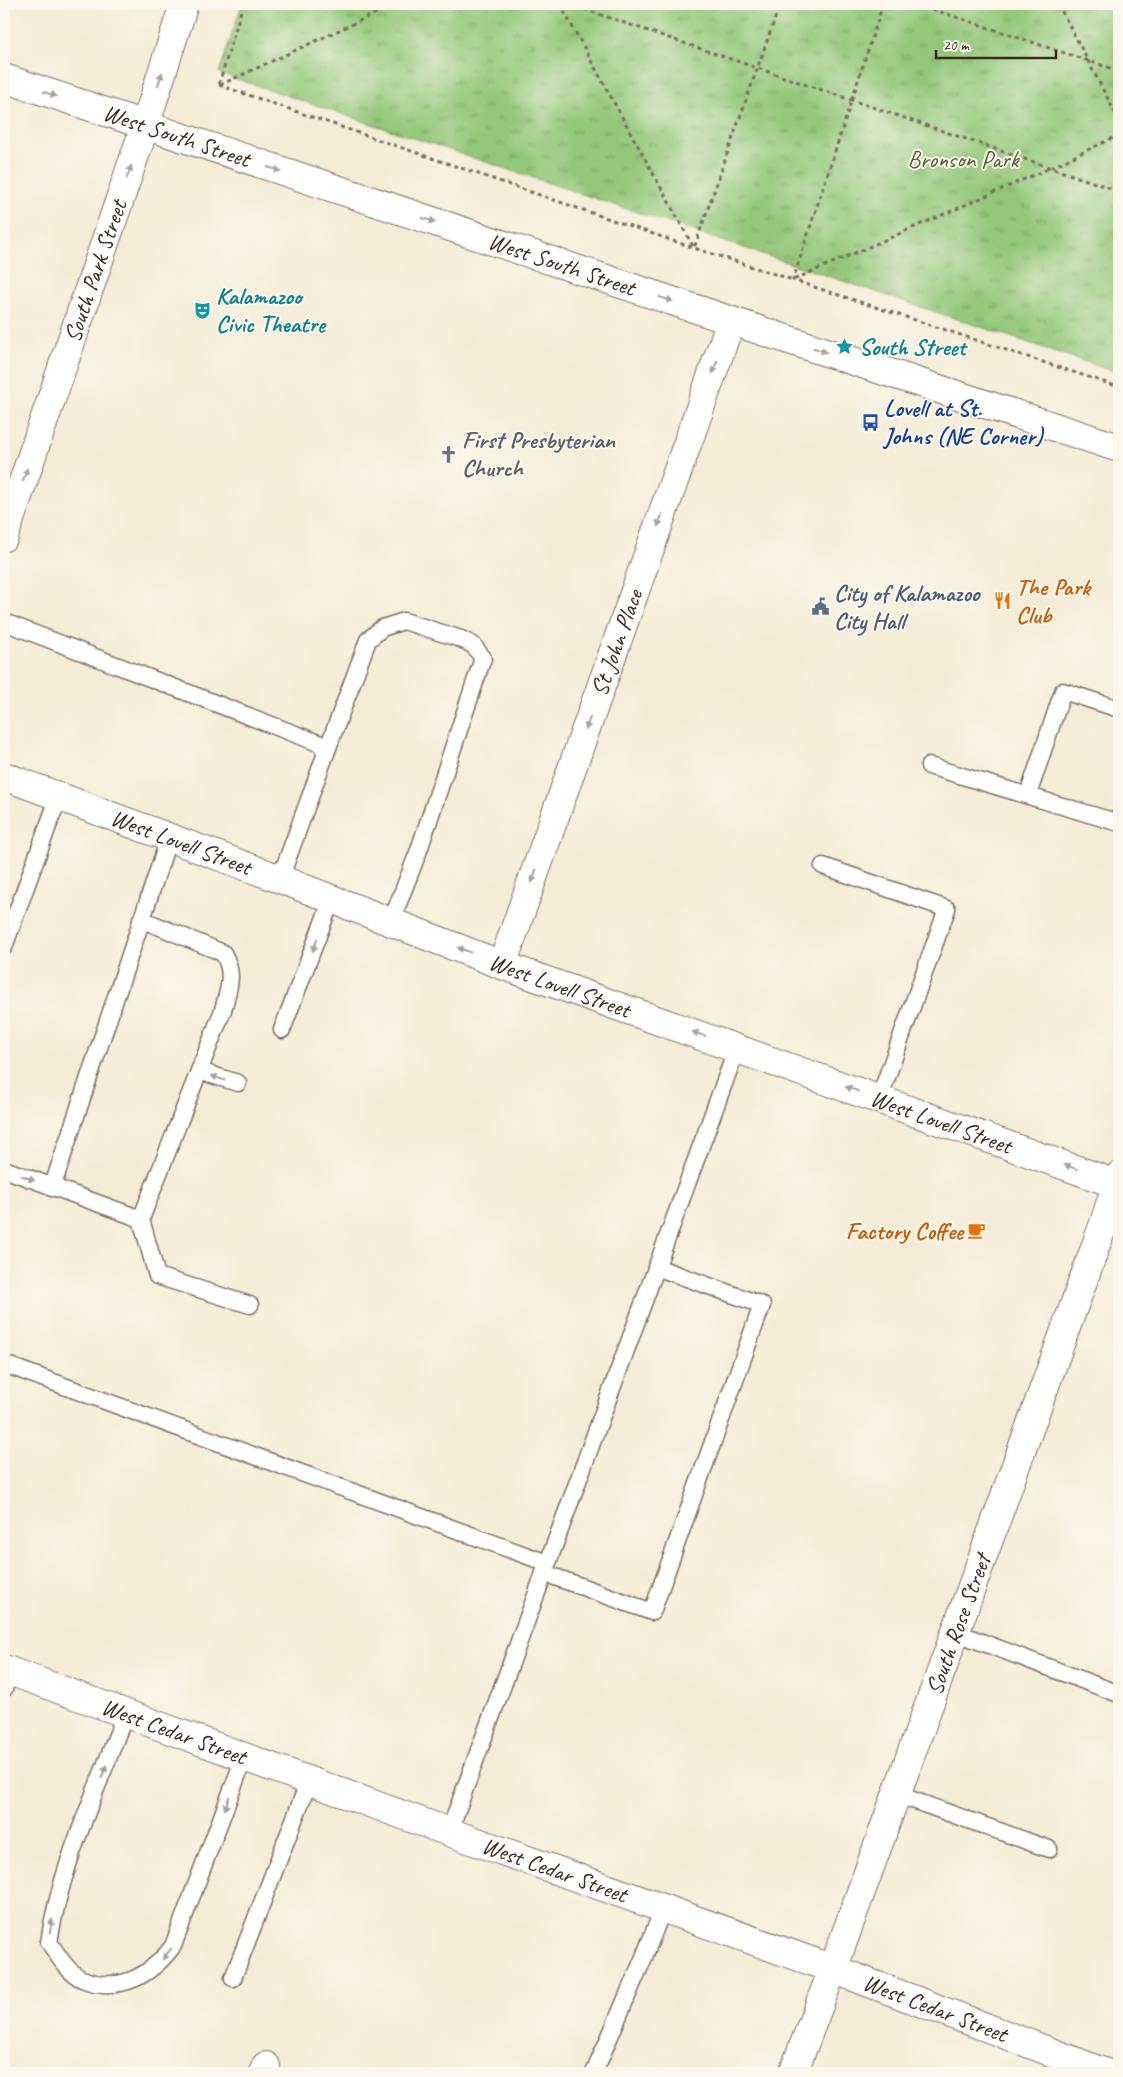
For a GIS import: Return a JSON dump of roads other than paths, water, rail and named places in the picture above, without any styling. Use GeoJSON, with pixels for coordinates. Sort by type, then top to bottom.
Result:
{"type":"FeatureCollection","features":[{"type":"Feature","properties":{"kind":"street","name":"South Park Street"},"geometry":{"type":"LineString","coordinates":[[4,537],[145,126],[184,4]]}},
{"type":"Feature","properties":{"kind":"street","name":"West South Street"},"geometry":{"type":"LineString","coordinates":[[4,78],[731,321],[1119,448]]}},
{"type":"Feature","properties":{"kind":"street","name":"St John Place"},"geometry":{"type":"LineString","coordinates":[[502,965],[731,321]]}},
{"type":"Feature","properties":{"kind":"street","name":"West Lovell Street"},"geometry":{"type":"LineString","coordinates":[[4,776],[280,879],[502,965],[1118,1182]]}},
{"type":"Feature","properties":{"kind":"street","name":"South Rose Street"},"geometry":{"type":"LineString","coordinates":[[793,2073],[833,1969],[1118,1182]]}},
{"type":"Feature","properties":{"kind":"street","name":"West Cedar Street"},"geometry":{"type":"LineString","coordinates":[[6,1677],[125,1714],[833,1969],[1106,2073]]}},
{"type":"Feature","properties":{"kind":"lane"},"geometry":{"type":"LineString","coordinates":[[280,879],[368,640],[382,628],[404,621],[467,642],[473,645],[484,658],[419,850],[391,922]]}},
{"type":"Feature","properties":{"kind":"lane"},"geometry":{"type":"LineString","coordinates":[[4,622],[321,744],[326,753]]}},
{"type":"Feature","properties":{"kind":"lane"},"geometry":{"type":"LineString","coordinates":[[1028,795],[1063,692],[1119,709]]}},
{"type":"Feature","properties":{"kind":"lane"},"geometry":{"type":"LineString","coordinates":[[929,766],[1119,823]]}},
{"type":"Feature","properties":{"kind":"lane"},"geometry":{"type":"LineString","coordinates":[[4,947],[59,796]]}},
{"type":"Feature","properties":{"kind":"lane"},"geometry":{"type":"LineString","coordinates":[[52,1188],[169,838]]}},
{"type":"Feature","properties":{"kind":"lane"},"geometry":{"type":"LineString","coordinates":[[823,866],[947,910],[879,1099]]}},
{"type":"Feature","properties":{"kind":"lane"},"geometry":{"type":"LineString","coordinates":[[282,1030],[332,899]]}},
{"type":"Feature","properties":{"kind":"lane"},"geometry":{"type":"LineString","coordinates":[[141,919],[223,953],[230,964],[231,980],[223,1010],[141,1218],[157,1276],[250,1305]]}},
{"type":"Feature","properties":{"kind":"lane"},"geometry":{"type":"LineString","coordinates":[[449,1832],[737,1048]]}},
{"type":"Feature","properties":{"kind":"lane"},"geometry":{"type":"LineString","coordinates":[[199,1071],[238,1083]]}},
{"type":"Feature","properties":{"kind":"lane"},"geometry":{"type":"LineString","coordinates":[[4,1169],[52,1188],[141,1218]]}},
{"type":"Feature","properties":{"kind":"lane"},"geometry":{"type":"LineString","coordinates":[[4,1364],[545,1568],[652,1612],[762,1305],[656,1267]]}},
{"type":"Feature","properties":{"kind":"lane"},"geometry":{"type":"LineString","coordinates":[[955,1632],[1119,1694]]}},
{"type":"Feature","properties":{"kind":"lane"},"geometry":{"type":"LineString","coordinates":[[125,1714],[75,1846],[53,1913],[49,1942],[60,1960],[81,1978],[111,1984],[139,1978],[160,1962],[173,1946],[244,1758]]}},
{"type":"Feature","properties":{"kind":"lane"},"geometry":{"type":"LineString","coordinates":[[234,1978],[309,1781]]}},
{"type":"Feature","properties":{"kind":"lane"},"geometry":{"type":"LineString","coordinates":[[896,1794],[1049,1849]]}},
{"type":"Feature","properties":{"kind":"lane"},"geometry":{"type":"LineString","coordinates":[[594,2073],[663,1909]]}},
{"type":"Feature","properties":{"kind":"place","name":"Kalamazoo Civic Theatre"},"geometry":{"type":"Point","coordinates":[202,310]}},
{"type":"Feature","properties":{"kind":"place","name":"South Street"},"geometry":{"type":"Point","coordinates":[845,347]}},
{"type":"Feature","properties":{"kind":"place","name":"Lovell at St. Johns (NE Corner)"},"geometry":{"type":"Point","coordinates":[870,422]}},
{"type":"Feature","properties":{"kind":"place","name":"First Presbyterian Church"},"geometry":{"type":"Point","coordinates":[448,454]}},
{"type":"Feature","properties":{"kind":"place","name":"The Park Club"},"geometry":{"type":"Point","coordinates":[1002,601]}},
{"type":"Feature","properties":{"kind":"place","name":"City of Kalamazoo City Hall"},"geometry":{"type":"Point","coordinates":[820,607]}},
{"type":"Feature","properties":{"kind":"place","name":"Factory Coffee"},"geometry":{"type":"Point","coordinates":[977,1231]}},
{"type":"Feature","properties":{"kind":"park label","name":"Bronson Park"},"geometry":{"type":"Point","coordinates":[963,159]}}]}
